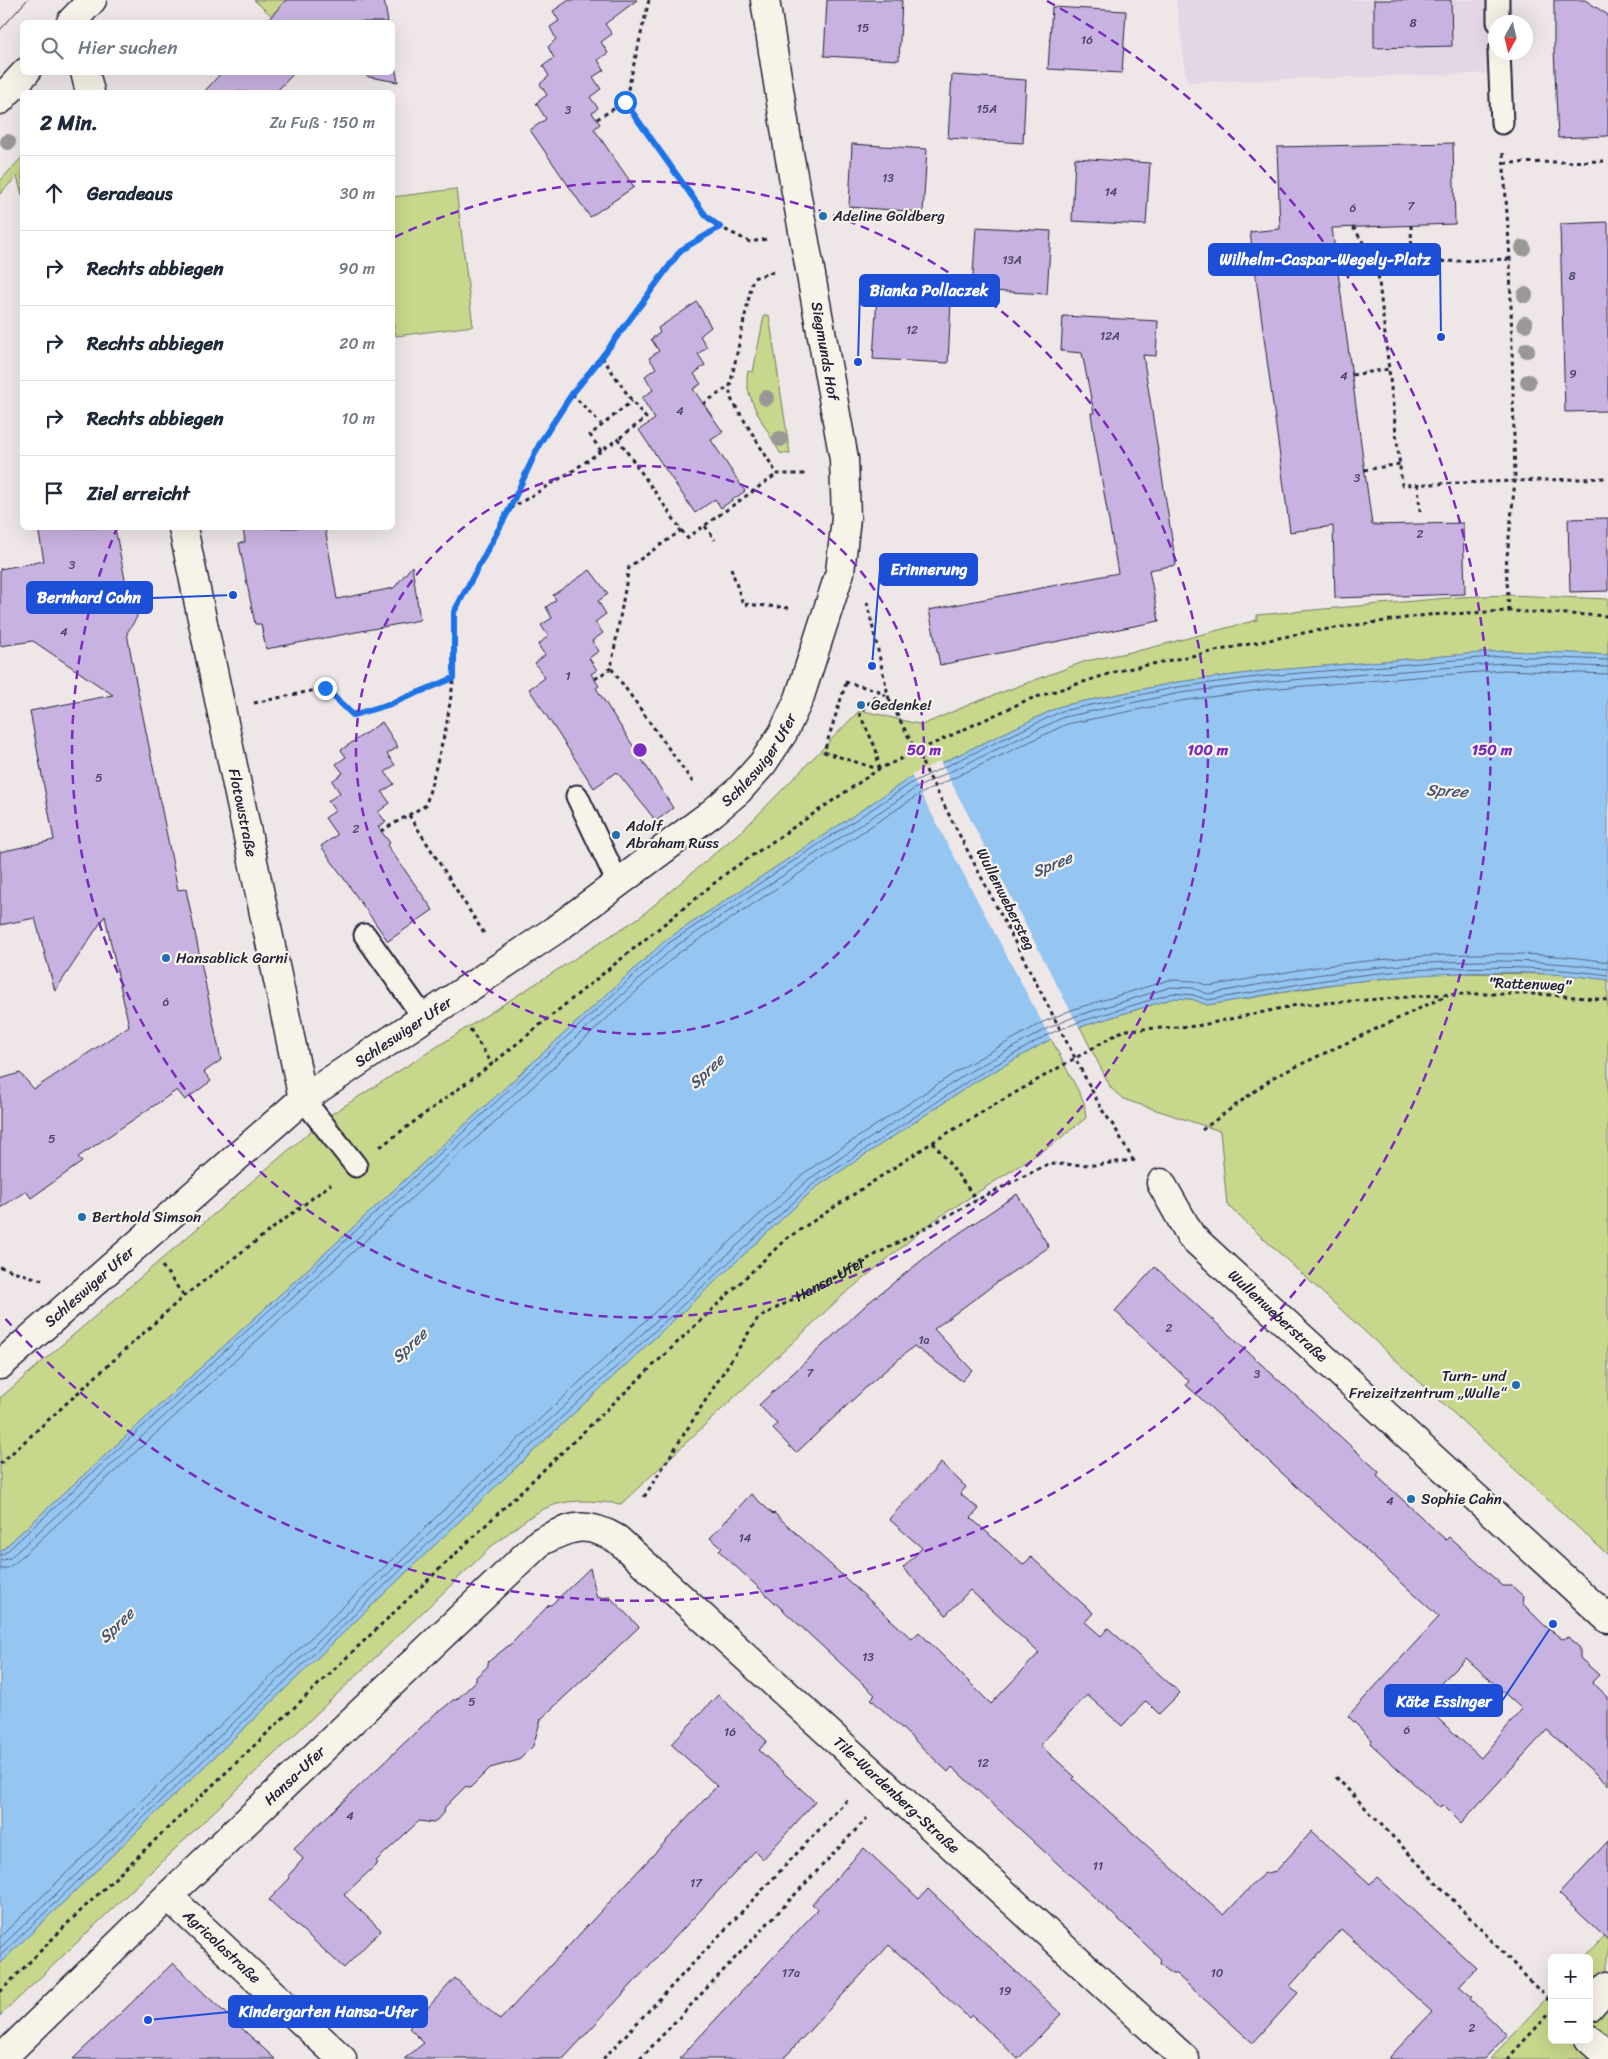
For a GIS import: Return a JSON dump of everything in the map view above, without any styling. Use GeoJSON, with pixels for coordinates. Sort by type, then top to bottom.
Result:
{"type":"FeatureCollection","features":[{"type":"Feature","properties":{"kind":"street"},"geometry":{"type":"LineString","coordinates":[[73,20],[92,0]]}},
{"type":"Feature","properties":{"kind":"street","name":"Siegmunds Hof"},"geometry":{"type":"LineString","coordinates":[[765,0],[789,153],[844,458],[846,518],[840,572],[799,698]]}},
{"type":"Feature","properties":{"kind":"street"},"geometry":{"type":"LineString","coordinates":[[0,100],[23,75]]}},
{"type":"Feature","properties":{"kind":"street"},"geometry":{"type":"LineString","coordinates":[[86,75],[90,90]]}},
{"type":"Feature","properties":{"kind":"street","name":"Flotowstraße"},"geometry":{"type":"LineString","coordinates":[[183,530],[303,1099]]}},
{"type":"Feature","properties":{"kind":"street","name":"Schleswiger Ufer"},"geometry":{"type":"LineString","coordinates":[[0,1365],[303,1099],[555,930],[712,813],[739,790],[763,763],[782,733],[799,698]]}},
{"type":"Feature","properties":{"kind":"street","name":"Wullenweberstraße"},"geometry":{"type":"LineString","coordinates":[[1162,1183],[1191,1236],[1608,1619]]}},
{"type":"Feature","properties":{"kind":"street","name":"Hansa-Ufer"},"geometry":{"type":"LineString","coordinates":[[1,2059],[168,1896],[540,1542],[564,1530],[582,1527],[605,1532]]}},
{"type":"Feature","properties":{"kind":"street","name":"Tile-Wardenberg-Straße"},"geometry":{"type":"LineString","coordinates":[[605,1532],[617,1539],[1185,2059]]}},
{"type":"Feature","properties":{"kind":"street","name":"Agricolastraße"},"geometry":{"type":"LineString","coordinates":[[168,1896],[342,2059]]}},
{"type":"Feature","properties":{"kind":"street"},"geometry":{"type":"LineString","coordinates":[[1593,2002],[1608,1986]]}},
{"type":"Feature","properties":{"kind":"street"},"geometry":{"type":"LineString","coordinates":[[1593,2043],[1608,2056]]}},
{"type":"Feature","properties":{"kind":"lane"},"geometry":{"type":"LineString","coordinates":[[1498,0],[1498,15]]}},
{"type":"Feature","properties":{"kind":"lane"},"geometry":{"type":"LineString","coordinates":[[1499,60],[1502,123]]}},
{"type":"Feature","properties":{"kind":"lane"},"geometry":{"type":"LineString","coordinates":[[577,796],[618,883]]}},
{"type":"Feature","properties":{"kind":"lane"},"geometry":{"type":"LineString","coordinates":[[365,936],[424,1018]]}},
{"type":"Feature","properties":{"kind":"lane"},"geometry":{"type":"LineString","coordinates":[[303,1099],[356,1166]]}},
{"type":"Feature","properties":{"kind":"path"},"geometry":{"type":"LineString","coordinates":[[597,119],[625,102],[649,0]]}},
{"type":"Feature","properties":{"kind":"path"},"geometry":{"type":"LineString","coordinates":[[625,102],[706,216],[720,227],[750,242],[767,239]]}},
{"type":"Feature","properties":{"kind":"path"},"geometry":{"type":"LineString","coordinates":[[1502,123],[1510,258],[1515,481],[1506,566],[1508,611]]}},
{"type":"Feature","properties":{"kind":"path"},"geometry":{"type":"LineString","coordinates":[[1504,163],[1608,161]]}},
{"type":"Feature","properties":{"kind":"path"},"geometry":{"type":"LineString","coordinates":[[1411,226],[1412,262]]}},
{"type":"Feature","properties":{"kind":"path"},"geometry":{"type":"LineString","coordinates":[[381,831],[426,805],[446,728],[454,678],[454,612],[509,510],[540,443],[572,394],[602,357],[681,250],[720,227]]}},
{"type":"Feature","properties":{"kind":"path"},"geometry":{"type":"LineString","coordinates":[[1353,227],[1378,264],[1402,485],[1608,478]]}},
{"type":"Feature","properties":{"kind":"path"},"geometry":{"type":"LineString","coordinates":[[1378,264],[1510,258]]}},
{"type":"Feature","properties":{"kind":"path"},"geometry":{"type":"LineString","coordinates":[[1338,271],[1378,271]]}},
{"type":"Feature","properties":{"kind":"path"},"geometry":{"type":"LineString","coordinates":[[773,272],[752,278],[730,386],[730,397],[777,474]]}},
{"type":"Feature","properties":{"kind":"path"},"geometry":{"type":"LineString","coordinates":[[509,510],[574,470],[646,418],[602,357]]}},
{"type":"Feature","properties":{"kind":"path"},"geometry":{"type":"LineString","coordinates":[[1352,375],[1390,369]]}},
{"type":"Feature","properties":{"kind":"path"},"geometry":{"type":"LineString","coordinates":[[703,404],[730,386]]}},
{"type":"Feature","properties":{"kind":"path"},"geometry":{"type":"LineString","coordinates":[[572,394],[601,424]]}},
{"type":"Feature","properties":{"kind":"path"},"geometry":{"type":"LineString","coordinates":[[601,451],[590,435],[601,424],[632,401]]}},
{"type":"Feature","properties":{"kind":"path"},"geometry":{"type":"LineString","coordinates":[[618,440],[687,538],[777,474],[806,474]]}},
{"type":"Feature","properties":{"kind":"path"},"geometry":{"type":"LineString","coordinates":[[1364,470],[1400,464]]}},
{"type":"Feature","properties":{"kind":"path"},"geometry":{"type":"LineString","coordinates":[[1418,484],[1420,511]]}},
{"type":"Feature","properties":{"kind":"path"},"geometry":{"type":"LineString","coordinates":[[704,526],[715,540]]}},
{"type":"Feature","properties":{"kind":"path"},"geometry":{"type":"LineString","coordinates":[[682,530],[629,568],[611,668],[696,787]]}},
{"type":"Feature","properties":{"kind":"path"},"geometry":{"type":"LineString","coordinates":[[731,568],[743,604],[796,609]]}},
{"type":"Feature","properties":{"kind":"path"},"geometry":{"type":"LineString","coordinates":[[866,599],[889,699]]}},
{"type":"Feature","properties":{"kind":"path"},"geometry":{"type":"LineString","coordinates":[[0,1464],[184,1296],[492,1064],[728,872],[879,769],[1027,700],[1118,671],[1308,632],[1427,614],[1508,611],[1608,616]]}},
{"type":"Feature","properties":{"kind":"path"},"geometry":{"type":"LineString","coordinates":[[594,679],[611,668]]}},
{"type":"Feature","properties":{"kind":"path"},"geometry":{"type":"LineString","coordinates":[[221,709],[325,688],[353,715],[390,704],[454,678]]}},
{"type":"Feature","properties":{"kind":"path"},"geometry":{"type":"LineString","coordinates":[[839,680],[880,691],[889,699]]}},
{"type":"Feature","properties":{"kind":"path"},"geometry":{"type":"LineString","coordinates":[[846,683],[824,752],[879,769]]}},
{"type":"Feature","properties":{"kind":"path"},"geometry":{"type":"LineString","coordinates":[[879,769],[876,750],[859,713],[880,691]]}},
{"type":"Feature","properties":{"kind":"path","name":"Wullenwebersteg"},"geometry":{"type":"LineString","coordinates":[[889,699],[1102,1110],[1134,1160]]}},
{"type":"Feature","properties":{"kind":"path"},"geometry":{"type":"LineString","coordinates":[[409,815],[487,938]]}},
{"type":"Feature","properties":{"kind":"path"},"geometry":{"type":"LineString","coordinates":[[1202,1130],[1274,1077],[1450,994]]}},
{"type":"Feature","properties":{"kind":"path","name":"\"Rattenweg\""},"geometry":{"type":"LineString","coordinates":[[0,1992],[70,1921],[786,1239],[933,1142],[1124,1030],[1197,1026],[1298,1005],[1450,994],[1540,994],[1608,1000]]}},
{"type":"Feature","properties":{"kind":"path"},"geometry":{"type":"LineString","coordinates":[[452,999],[492,1064]]}},
{"type":"Feature","properties":{"kind":"path"},"geometry":{"type":"LineString","coordinates":[[933,1142],[977,1200]]}},
{"type":"Feature","properties":{"kind":"path","name":"Hansa-Ufer"},"geometry":{"type":"LineString","coordinates":[[644,1497],[758,1318],[977,1200],[1048,1164],[1095,1165]]}},
{"type":"Feature","properties":{"kind":"path"},"geometry":{"type":"LineString","coordinates":[[0,1267],[50,1283]]}},
{"type":"Feature","properties":{"kind":"path"},"geometry":{"type":"LineString","coordinates":[[1336,1776],[1548,2000]]}},
{"type":"Feature","properties":{"kind":"path"},"geometry":{"type":"LineString","coordinates":[[603,2059],[848,1799]]}},
{"type":"Feature","properties":{"kind":"path"},"geometry":{"type":"LineString","coordinates":[[640,2059],[868,1818]]}},
{"type":"Feature","properties":{"kind":"path"},"geometry":{"type":"LineString","coordinates":[[1507,2059],[1548,2015]]}},
{"type":"Feature","properties":{"kind":"shaded area"},"geometry":{"type":"Polygon","coordinates":[[[1176,0],[1501,0],[1498,15],[1488,15],[1488,60],[1499,60],[1503,73],[1187,82],[1176,0]]]}},
{"type":"Feature","properties":{"kind":"green space"},"geometry":{"type":"Polygon","coordinates":[[[254,0],[286,0],[272,16],[254,0]]]}},
{"type":"Feature","properties":{"kind":"green space"},"geometry":{"type":"Polygon","coordinates":[[[20,159],[20,187],[17,176],[0,194],[0,181],[20,159]]]}},
{"type":"Feature","properties":{"kind":"green space"},"geometry":{"type":"Polygon","coordinates":[[[456,189],[473,326],[396,336],[395,197],[456,189]]]}},
{"type":"Feature","properties":{"kind":"green space"},"geometry":{"type":"Polygon","coordinates":[[[769,315],[790,454],[780,453],[757,413],[748,391],[748,371],[753,372],[764,316],[769,315]]]}},
{"type":"Feature","properties":{"kind":"green space"},"geometry":{"type":"Polygon","coordinates":[[[1507,595],[1608,599],[1608,655],[1504,651],[1265,671],[1178,682],[1061,706],[910,778],[666,940],[0,1552],[0,1398],[327,1117],[640,917],[747,826],[860,710],[922,725],[973,703],[1086,661],[1146,649],[1257,620],[1257,615],[1459,597],[1507,595]]]}},
{"type":"Feature","properties":{"kind":"green space"},"geometry":{"type":"Polygon","coordinates":[[[1437,973],[1565,974],[1608,980],[1608,1555],[1227,1205],[1220,1131],[1123,1099],[1111,1088],[1080,1027],[1174,998],[1192,999],[1207,1005],[1341,983],[1437,973]]]}},
{"type":"Feature","properties":{"kind":"green space"},"geometry":{"type":"Polygon","coordinates":[[[1051,1039],[1084,1102],[1086,1118],[1053,1144],[936,1219],[842,1296],[621,1504],[579,1501],[559,1504],[540,1511],[527,1519],[492,1546],[0,2016],[0,1963],[495,1487],[815,1188],[975,1082],[1051,1039]]]}},
{"type":"Feature","properties":{"kind":"green space"},"geometry":{"type":"Polygon","coordinates":[[[1608,1932],[1608,2059],[1490,2059],[1548,1996],[1548,2044],[1593,2044],[1593,1954],[1588,1954],[1608,1932]]]}},
{"type":"Feature","properties":{"kind":"water","name":"Spree"},"geometry":{"type":"Polygon","coordinates":[[[1504,651],[1608,655],[1608,980],[1542,973],[1475,972],[1408,976],[1325,985],[1207,1005],[1192,999],[1174,998],[1080,1027],[1051,1039],[975,1082],[815,1188],[495,1487],[0,1963],[0,1552],[666,940],[910,778],[1061,706],[1178,682],[1265,671],[1504,651]]]}},
{"type":"Feature","properties":{"kind":"pier"},"geometry":{"type":"Polygon","coordinates":[[[940,761],[1080,1029],[1052,1041],[911,775],[940,761]]]}},
{"type":"Feature","properties":{"kind":"building"},"geometry":{"type":"Polygon","coordinates":[[[286,0],[384,0],[388,20],[268,20],[286,0]]]}},
{"type":"Feature","properties":{"kind":"building"},"geometry":{"type":"Polygon","coordinates":[[[569,0],[637,0],[605,24],[612,34],[601,42],[608,53],[598,60],[604,70],[593,77],[601,89],[590,97],[598,108],[592,113],[600,124],[594,129],[634,187],[590,217],[530,130],[546,119],[536,103],[547,95],[540,84],[549,76],[543,66],[554,58],[548,47],[556,39],[550,27],[559,21],[553,11],[569,0]]]}},
{"type":"Feature","properties":{"kind":"building"},"geometry":{"type":"Polygon","coordinates":[[[827,0],[902,0],[899,60],[824,56],[827,0]]]}},
{"type":"Feature","properties":{"kind":"building"},"geometry":{"type":"Polygon","coordinates":[[[1374,0],[1451,0],[1452,46],[1374,48],[1374,0]]]}},
{"type":"Feature","properties":{"kind":"building"},"geometry":{"type":"Polygon","coordinates":[[[1554,0],[1585,0],[1608,15],[1608,136],[1558,138],[1554,0]]]}},
{"type":"Feature","properties":{"kind":"building"},"geometry":{"type":"Polygon","coordinates":[[[1052,7],[1126,11],[1122,73],[1048,69],[1052,7]]]}},
{"type":"Feature","properties":{"kind":"building"},"geometry":{"type":"Polygon","coordinates":[[[395,66],[398,82],[365,75],[395,75],[395,66]]]}},
{"type":"Feature","properties":{"kind":"building"},"geometry":{"type":"Polygon","coordinates":[[[219,75],[292,75],[278,90],[206,90],[219,75]]]}},
{"type":"Feature","properties":{"kind":"building"},"geometry":{"type":"Polygon","coordinates":[[[952,75],[1026,80],[1023,143],[948,138],[952,75]]]}},
{"type":"Feature","properties":{"kind":"building"},"geometry":{"type":"Polygon","coordinates":[[[1453,143],[1455,224],[1332,228],[1372,525],[1463,523],[1465,594],[1335,598],[1333,526],[1290,532],[1250,232],[1280,229],[1277,147],[1453,143]]]}},
{"type":"Feature","properties":{"kind":"building"},"geometry":{"type":"Polygon","coordinates":[[[852,144],[927,149],[923,212],[849,207],[852,144]]]}},
{"type":"Feature","properties":{"kind":"building"},"geometry":{"type":"Polygon","coordinates":[[[1075,158],[1150,163],[1146,225],[1072,221],[1075,158]]]}},
{"type":"Feature","properties":{"kind":"building"},"geometry":{"type":"Polygon","coordinates":[[[1608,222],[1608,411],[1565,412],[1560,224],[1608,222]]]}},
{"type":"Feature","properties":{"kind":"building"},"geometry":{"type":"Polygon","coordinates":[[[976,227],[1051,231],[1047,294],[972,290],[976,227]]]}},
{"type":"Feature","properties":{"kind":"building"},"geometry":{"type":"Polygon","coordinates":[[[877,296],[951,301],[948,363],[873,359],[877,296]]]}},
{"type":"Feature","properties":{"kind":"building"},"geometry":{"type":"Polygon","coordinates":[[[697,302],[711,327],[700,336],[707,347],[698,354],[705,365],[694,374],[701,384],[693,389],[723,432],[711,440],[745,491],[721,508],[715,499],[695,513],[639,430],[655,419],[642,398],[653,390],[645,376],[656,368],[649,358],[659,351],[651,339],[660,333],[658,328],[697,302]]]}},
{"type":"Feature","properties":{"kind":"building"},"geometry":{"type":"Polygon","coordinates":[[[1063,316],[1158,321],[1156,356],[1143,355],[1176,565],[1149,570],[1159,621],[940,665],[929,610],[1118,573],[1095,441],[1091,413],[1094,413],[1082,353],[1061,351],[1063,316]]]}},
{"type":"Feature","properties":{"kind":"building"},"geometry":{"type":"Polygon","coordinates":[[[1608,518],[1608,591],[1570,592],[1568,519],[1608,518]]]}},
{"type":"Feature","properties":{"kind":"building"},"geometry":{"type":"Polygon","coordinates":[[[38,530],[115,530],[129,600],[134,604],[137,617],[127,633],[134,672],[178,890],[186,889],[221,1060],[204,1072],[211,1081],[185,1100],[177,1090],[78,1157],[82,1162],[31,1198],[26,1191],[0,1208],[0,1079],[20,1073],[34,1089],[129,1026],[105,916],[55,991],[35,918],[0,925],[0,852],[54,840],[30,711],[113,695],[33,641],[0,646],[0,569],[44,561],[38,530]]]}},
{"type":"Feature","properties":{"kind":"building"},"geometry":{"type":"Polygon","coordinates":[[[243,530],[325,530],[337,599],[394,588],[412,566],[420,620],[266,649],[261,624],[255,624],[239,543],[245,542],[243,530]]]}},
{"type":"Feature","properties":{"kind":"building"},"geometry":{"type":"Polygon","coordinates":[[[590,570],[608,594],[598,601],[606,614],[595,622],[603,633],[592,641],[599,651],[589,658],[597,670],[591,674],[599,686],[596,688],[673,808],[656,821],[617,772],[594,788],[529,689],[545,678],[535,663],[545,655],[538,645],[548,636],[541,625],[552,618],[546,607],[556,600],[553,595],[590,570]]]}},
{"type":"Feature","properties":{"kind":"building"},"geometry":{"type":"Polygon","coordinates":[[[382,722],[398,747],[387,754],[395,765],[385,772],[394,784],[382,792],[390,803],[378,812],[386,822],[378,827],[390,843],[387,845],[433,910],[388,941],[321,846],[337,835],[325,818],[335,811],[328,801],[340,793],[332,781],[343,773],[336,764],[346,757],[341,750],[382,722]]]}},
{"type":"Feature","properties":{"kind":"building"},"geometry":{"type":"Polygon","coordinates":[[[1017,1194],[1049,1247],[934,1329],[972,1370],[962,1381],[914,1346],[873,1381],[796,1453],[773,1429],[777,1424],[759,1405],[868,1303],[936,1249],[1017,1194]]]}},
{"type":"Feature","properties":{"kind":"building"},"geometry":{"type":"Polygon","coordinates":[[[1155,1267],[1379,1472],[1377,1476],[1446,1540],[1449,1537],[1503,1586],[1512,1586],[1524,1597],[1523,1604],[1544,1625],[1562,1639],[1568,1637],[1580,1648],[1580,1658],[1599,1675],[1592,1682],[1608,1697],[1608,1785],[1547,1730],[1461,1823],[1443,1805],[1440,1808],[1370,1743],[1372,1740],[1348,1716],[1439,1617],[1186,1385],[1189,1381],[1115,1311],[1155,1267]],[[1466,1658],[1421,1703],[1481,1758],[1522,1709],[1466,1658]]]}},
{"type":"Feature","properties":{"kind":"building"},"geometry":{"type":"Polygon","coordinates":[[[941,1463],[966,1487],[960,1494],[979,1509],[971,1518],[1023,1565],[1031,1557],[1093,1613],[1085,1622],[1101,1636],[1108,1628],[1180,1693],[1159,1714],[1146,1701],[1122,1726],[1087,1695],[1040,1745],[1075,1777],[1073,1779],[1224,1915],[1263,1874],[1276,1871],[1312,1831],[1370,1884],[1377,1877],[1476,1968],[1459,1986],[1472,1997],[1470,1999],[1507,2035],[1484,2059],[1388,2059],[1432,2012],[1341,1929],[1290,1986],[1298,1993],[1253,2043],[1176,1974],[1172,1974],[1160,1964],[1161,1959],[952,1767],[948,1772],[871,1699],[875,1695],[719,1551],[722,1548],[710,1538],[751,1494],[912,1639],[919,1632],[991,1704],[1039,1653],[970,1590],[946,1615],[903,1568],[922,1548],[889,1519],[941,1463]]]}},
{"type":"Feature","properties":{"kind":"building"},"geometry":{"type":"Polygon","coordinates":[[[590,1568],[597,1598],[610,1597],[639,1627],[541,1719],[533,1746],[519,1760],[490,1768],[470,1788],[466,1786],[445,1807],[444,1812],[434,1823],[419,1821],[376,1861],[378,1863],[344,1895],[381,1930],[344,1968],[269,1900],[290,1878],[288,1876],[303,1859],[294,1848],[438,1711],[453,1700],[456,1700],[476,1681],[476,1677],[488,1666],[488,1662],[513,1642],[549,1605],[590,1568]]]}},
{"type":"Feature","properties":{"kind":"building"},"geometry":{"type":"Polygon","coordinates":[[[718,1695],[767,1741],[759,1750],[815,1802],[763,1859],[755,1851],[563,2059],[404,2059],[424,2043],[409,2028],[455,1978],[500,2020],[717,1786],[671,1744],[718,1695]]]}},
{"type":"Feature","properties":{"kind":"building"},"geometry":{"type":"Polygon","coordinates":[[[1608,1841],[1608,1940],[1559,1894],[1608,1841]]]}},
{"type":"Feature","properties":{"kind":"building"},"geometry":{"type":"Polygon","coordinates":[[[864,1848],[919,1899],[928,1889],[1061,2014],[1018,2059],[972,2015],[969,2018],[889,1945],[783,2059],[679,2059],[818,1909],[812,1904],[864,1848]]]}},
{"type":"Feature","properties":{"kind":"building"},"geometry":{"type":"Polygon","coordinates":[[[173,1963],[208,1997],[275,2059],[73,2059],[173,1963]]]}},
{"type":"Feature","properties":{"kind":"tram line"},"geometry":{"type":"LineString","coordinates":[[0,30],[27,0]]}},
{"type":"Feature","properties":{"kind":"place","name":"Adeline Goldberg"},"geometry":{"type":"Point","coordinates":[823,216]}},
{"type":"Feature","properties":{"kind":"place","name":"Wilhelm-Caspar-Wegely-Platz"},"geometry":{"type":"Point","coordinates":[1441,337]}},
{"type":"Feature","properties":{"kind":"place","name":"Bianka Pollaczek"},"geometry":{"type":"Point","coordinates":[858,362]}},
{"type":"Feature","properties":{"kind":"place","name":"Bernhard Cohn"},"geometry":{"type":"Point","coordinates":[233,595]}},
{"type":"Feature","properties":{"kind":"place","name":"Erinnerung"},"geometry":{"type":"Point","coordinates":[872,666]}},
{"type":"Feature","properties":{"kind":"place","name":"Gedenke!"},"geometry":{"type":"Point","coordinates":[861,705]}},
{"type":"Feature","properties":{"kind":"place","name":"Adolf Abraham Russ"},"geometry":{"type":"Point","coordinates":[616,835]}},
{"type":"Feature","properties":{"kind":"place","name":"Hansablick Garni"},"geometry":{"type":"Point","coordinates":[166,958]}},
{"type":"Feature","properties":{"kind":"place","name":"Berthold Simson"},"geometry":{"type":"Point","coordinates":[82,1217]}},
{"type":"Feature","properties":{"kind":"place","name":"Turn- und Freizeitzentrum „Wulle“"},"geometry":{"type":"Point","coordinates":[1516,1385]}},
{"type":"Feature","properties":{"kind":"place","name":"Sophie Cahn"},"geometry":{"type":"Point","coordinates":[1411,1499]}},
{"type":"Feature","properties":{"kind":"place","name":"Käte Essinger"},"geometry":{"type":"Point","coordinates":[1553,1624]}},
{"type":"Feature","properties":{"kind":"place","name":"Kindergarten Hansa-Ufer"},"geometry":{"type":"Point","coordinates":[148,2020]}},
{"type":"Feature","properties":{"kind":"route"},"geometry":{"type":"LineString","coordinates":[[325,688],[353,715],[390,704],[454,678],[454,612],[509,510],[540,443],[572,394],[602,357],[681,250],[720,227],[706,216],[625,102]]}}]}
